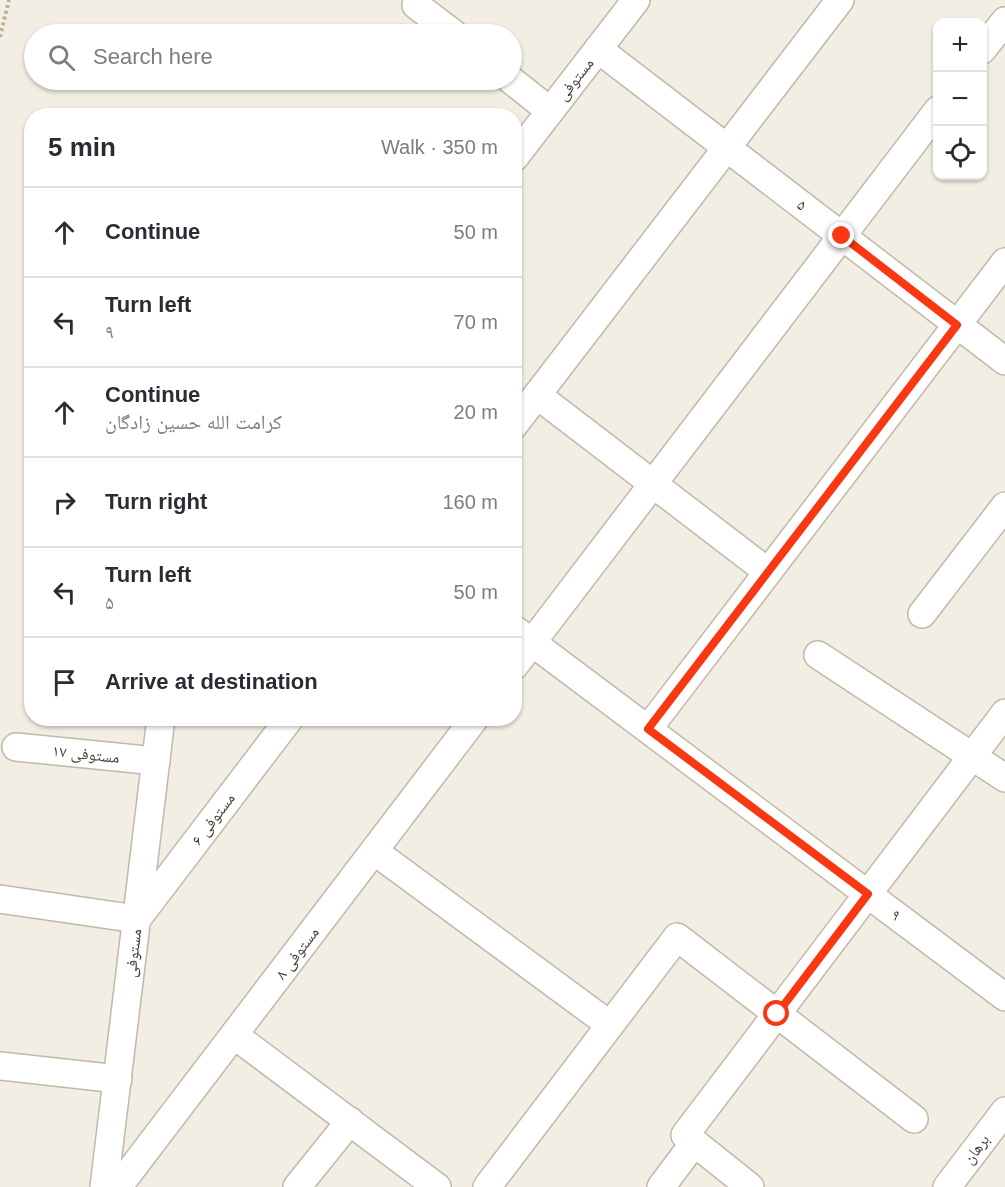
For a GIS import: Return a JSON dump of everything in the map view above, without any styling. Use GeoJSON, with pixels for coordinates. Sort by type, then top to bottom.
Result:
{"type":"FeatureCollection","features":[{"type":"Feature","properties":{"kind":"street","name":"مستوفی"},"geometry":{"type":"LineString","coordinates":[[522,148],[636,0]]}},
{"type":"Feature","properties":{"kind":"street"},"geometry":{"type":"LineString","coordinates":[[522,415],[840,0]]}},
{"type":"Feature","properties":{"kind":"street"},"geometry":{"type":"LineString","coordinates":[[416,5],[441,24]]}},
{"type":"Feature","properties":{"kind":"street"},"geometry":{"type":"LineString","coordinates":[[987,44],[1005,21]]}},
{"type":"Feature","properties":{"kind":"street","name":"۵"},"geometry":{"type":"LineString","coordinates":[[598,49],[1005,362]]}},
{"type":"Feature","properties":{"kind":"street"},"geometry":{"type":"LineString","coordinates":[[522,89],[550,111]]}},
{"type":"Feature","properties":{"kind":"street"},"geometry":{"type":"LineString","coordinates":[[522,649],[529,634],[653,484],[933,117]]}},
{"type":"Feature","properties":{"kind":"street"},"geometry":{"type":"LineString","coordinates":[[648,729],[1005,262]]}},
{"type":"Feature","properties":{"kind":"street"},"geometry":{"type":"LineString","coordinates":[[537,395],[768,572]]}},
{"type":"Feature","properties":{"kind":"street"},"geometry":{"type":"LineString","coordinates":[[922,614],[1005,506]]}},
{"type":"Feature","properties":{"kind":"street","name":"۹"},"geometry":{"type":"LineString","coordinates":[[529,634],[648,729],[1005,997]]}},
{"type":"Feature","properties":{"kind":"street"},"geometry":{"type":"LineString","coordinates":[[818,655],[1005,778]]}},
{"type":"Feature","properties":{"kind":"street"},"geometry":{"type":"LineString","coordinates":[[661,1187],[689,1139],[777,1014],[1005,713]]}},
{"type":"Feature","properties":{"kind":"street","name":"مستوفی"},"geometry":{"type":"LineString","coordinates":[[104,1187],[160,726]]}},
{"type":"Feature","properties":{"kind":"street","name":"مستوفی ۶"},"geometry":{"type":"LineString","coordinates":[[137,919],[284,726]]}},
{"type":"Feature","properties":{"kind":"street","name":"مستوفی ۸"},"geometry":{"type":"LineString","coordinates":[[118,1187],[469,726]]}},
{"type":"Feature","properties":{"kind":"street","name":"مستوفی ۱۷"},"geometry":{"type":"LineString","coordinates":[[16,747],[156,761]]}},
{"type":"Feature","properties":{"kind":"street"},"geometry":{"type":"LineString","coordinates":[[374,851],[610,1025]]}},
{"type":"Feature","properties":{"kind":"street"},"geometry":{"type":"LineString","coordinates":[[0,899],[137,919]]}},
{"type":"Feature","properties":{"kind":"street"},"geometry":{"type":"LineString","coordinates":[[487,1187],[677,937],[914,1119]]}},
{"type":"Feature","properties":{"kind":"street"},"geometry":{"type":"LineString","coordinates":[[234,1035],[437,1187]]}},
{"type":"Feature","properties":{"kind":"street"},"geometry":{"type":"LineString","coordinates":[[0,1066],[118,1079]]}},
{"type":"Feature","properties":{"kind":"street","name":"برهان"},"geometry":{"type":"LineString","coordinates":[[947,1187],[1005,1111]]}},
{"type":"Feature","properties":{"kind":"street"},"geometry":{"type":"LineString","coordinates":[[297,1187],[350,1121]]}},
{"type":"Feature","properties":{"kind":"street"},"geometry":{"type":"LineString","coordinates":[[689,1139],[750,1187]]}},
{"type":"Feature","properties":{"kind":"path"},"geometry":{"type":"LineString","coordinates":[[0,37],[9,0]]}},
{"type":"Feature","properties":{"kind":"route"},"geometry":{"type":"LineString","coordinates":[[777,1014],[868,894],[648,729],[957,325],[842,236]]}}]}
